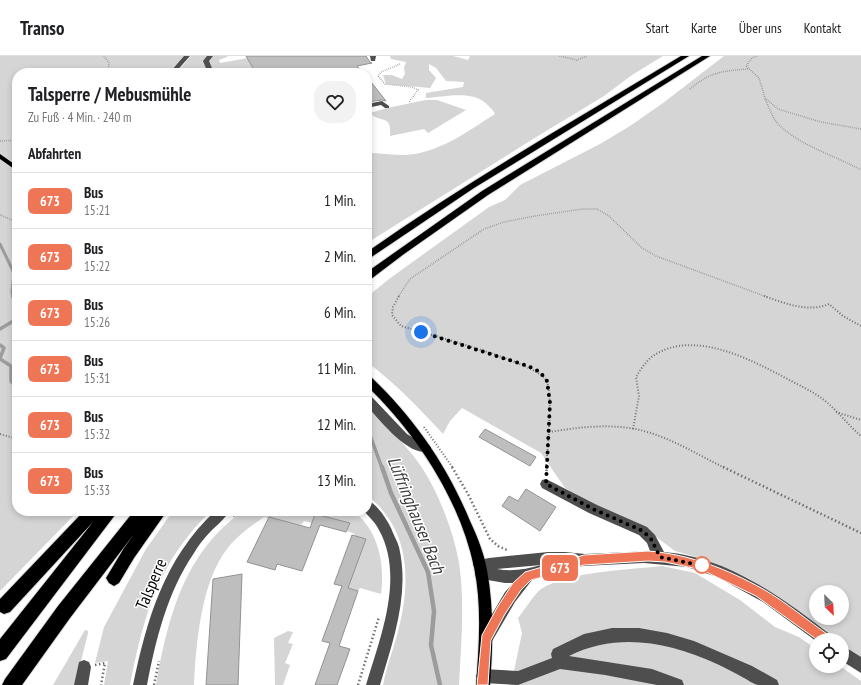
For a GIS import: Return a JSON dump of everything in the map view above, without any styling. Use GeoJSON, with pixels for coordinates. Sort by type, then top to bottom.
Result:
{"type":"FeatureCollection","features":[{"type":"Feature","properties":{"kind":"highway"},"geometry":{"type":"LineString","coordinates":[[372,253],[471,186],[686,56]]}},
{"type":"Feature","properties":{"kind":"highway"},"geometry":{"type":"LineString","coordinates":[[372,273],[412,243],[485,193],[707,56]]}},
{"type":"Feature","properties":{"kind":"highway"},"geometry":{"type":"LineString","coordinates":[[1,609],[89,516]]}},
{"type":"Feature","properties":{"kind":"highway"},"geometry":{"type":"LineString","coordinates":[[0,653],[108,516]]}},
{"type":"Feature","properties":{"kind":"highway"},"geometry":{"type":"LineString","coordinates":[[11,685],[64,612],[139,516]]}},
{"type":"Feature","properties":{"kind":"highway"},"geometry":{"type":"LineString","coordinates":[[114,578],[129,553],[156,516]]}},
{"type":"Feature","properties":{"kind":"main road"},"geometry":{"type":"LineString","coordinates":[[0,156],[12,165]]}},
{"type":"Feature","properties":{"kind":"main road"},"geometry":{"type":"LineString","coordinates":[[372,385],[396,409],[426,448],[450,489],[465,522],[480,569],[486,639],[483,680]]}},
{"type":"Feature","properties":{"kind":"street"},"geometry":{"type":"LineString","coordinates":[[176,68],[187,56]]}},
{"type":"Feature","properties":{"kind":"street"},"geometry":{"type":"LineString","coordinates":[[209,68],[206,61],[210,56]]}},
{"type":"Feature","properties":{"kind":"street"},"geometry":{"type":"LineString","coordinates":[[372,105],[382,103],[387,107]]}},
{"type":"Feature","properties":{"kind":"street"},"geometry":{"type":"LineString","coordinates":[[372,404],[403,437],[414,444],[426,448]]}},
{"type":"Feature","properties":{"kind":"street"},"geometry":{"type":"LineString","coordinates":[[546,484],[593,509],[643,531],[651,539],[660,557]]}},
{"type":"Feature","properties":{"kind":"street"},"geometry":{"type":"LineString","coordinates":[[372,511],[377,516],[389,537],[394,552],[397,570],[394,604],[373,685]]}},
{"type":"Feature","properties":{"kind":"street","name":"Talsperre"},"geometry":{"type":"LineString","coordinates":[[140,685],[160,603],[177,566],[194,541],[226,516]]}},
{"type":"Feature","properties":{"kind":"street"},"geometry":{"type":"LineString","coordinates":[[480,569],[560,558],[584,560],[636,556],[660,557],[703,566],[738,581],[770,599],[816,633]]}},
{"type":"Feature","properties":{"kind":"street"},"geometry":{"type":"LineString","coordinates":[[480,569],[505,577],[528,575],[584,560]]}},
{"type":"Feature","properties":{"kind":"street"},"geometry":{"type":"LineString","coordinates":[[486,639],[510,597],[528,575]]}},
{"type":"Feature","properties":{"kind":"street"},"geometry":{"type":"LineString","coordinates":[[560,662],[558,654],[569,647],[595,638],[614,634],[638,634],[669,640],[705,651],[736,665],[772,685]]}},
{"type":"Feature","properties":{"kind":"street"},"geometry":{"type":"LineString","coordinates":[[849,657],[861,666]]}},
{"type":"Feature","properties":{"kind":"street"},"geometry":{"type":"LineString","coordinates":[[483,680],[518,678],[560,662],[652,676],[677,685]]}},
{"type":"Feature","properties":{"kind":"street"},"geometry":{"type":"LineString","coordinates":[[81,685],[84,667]]}},
{"type":"Feature","properties":{"kind":"path"},"geometry":{"type":"LineString","coordinates":[[104,56],[109,63],[108,68]]}},
{"type":"Feature","properties":{"kind":"path"},"geometry":{"type":"LineString","coordinates":[[560,56],[577,60],[582,60],[587,56]]}},
{"type":"Feature","properties":{"kind":"path"},"geometry":{"type":"LineString","coordinates":[[748,69],[746,66],[752,58],[757,56]]}},
{"type":"Feature","properties":{"kind":"path"},"geometry":{"type":"LineString","coordinates":[[400,64],[381,72],[378,76],[385,84],[412,87],[418,90],[409,102]]}},
{"type":"Feature","properties":{"kind":"path"},"geometry":{"type":"LineString","coordinates":[[690,89],[705,76],[717,71],[748,69],[759,78],[765,98],[779,125],[801,141],[861,170]]}},
{"type":"Feature","properties":{"kind":"path"},"geometry":{"type":"LineString","coordinates":[[765,98],[778,109],[821,122],[861,129]]}},
{"type":"Feature","properties":{"kind":"path"},"geometry":{"type":"LineString","coordinates":[[0,141],[12,140]]}},
{"type":"Feature","properties":{"kind":"path"},"geometry":{"type":"LineString","coordinates":[[546,484],[549,432],[549,391],[547,381],[540,372],[509,360],[401,326],[392,315],[398,298],[410,279],[484,229],[496,224],[538,216],[588,208],[597,209],[605,213],[636,244],[666,260],[765,297],[810,308],[823,307],[829,304],[843,316],[861,326]]}},
{"type":"Feature","properties":{"kind":"path"},"geometry":{"type":"LineString","coordinates":[[0,215],[12,220]]}},
{"type":"Feature","properties":{"kind":"path"},"geometry":{"type":"LineString","coordinates":[[633,429],[640,396],[640,386],[636,377],[646,363],[655,354],[672,348],[697,346],[716,348],[744,359],[809,391],[824,400],[861,436]]}},
{"type":"Feature","properties":{"kind":"path"},"geometry":{"type":"LineString","coordinates":[[835,412],[861,420]]}},
{"type":"Feature","properties":{"kind":"path"},"geometry":{"type":"LineString","coordinates":[[549,432],[584,428],[633,429],[657,435],[695,452],[731,472],[861,534]]}},
{"type":"Feature","properties":{"kind":"path"},"geometry":{"type":"LineString","coordinates":[[0,434],[12,438]]}},
{"type":"Feature","properties":{"kind":"path"},"geometry":{"type":"LineString","coordinates":[[358,685],[380,613]]}},
{"type":"Feature","properties":{"kind":"path"},"geometry":{"type":"LineString","coordinates":[[154,685],[160,657]]}},
{"type":"Feature","properties":{"kind":"path"},"geometry":{"type":"LineString","coordinates":[[84,667],[105,663],[101,685]]}},
{"type":"Feature","properties":{"kind":"shaded area"},"geometry":{"type":"Polygon","coordinates":[[[0,56],[184,56],[173,68],[12,68],[12,516],[73,516],[0,591],[0,56]]]}},
{"type":"Feature","properties":{"kind":"shaded area"},"geometry":{"type":"Polygon","coordinates":[[[191,56],[209,56],[210,68],[180,68],[191,56]]]}},
{"type":"Feature","properties":{"kind":"shaded area"},"geometry":{"type":"Polygon","coordinates":[[[212,56],[229,56],[219,60],[220,63],[248,58],[253,68],[211,68],[209,58],[212,56]]]}},
{"type":"Feature","properties":{"kind":"shaded area"},"geometry":{"type":"Polygon","coordinates":[[[390,56],[453,56],[468,60],[470,56],[663,56],[632,75],[604,96],[372,240],[372,153],[404,155],[429,151],[463,134],[495,114],[483,101],[470,96],[455,95],[426,98],[426,93],[463,87],[464,82],[446,81],[436,68],[429,64],[429,70],[436,78],[430,88],[386,84],[383,75],[392,75],[402,79],[405,74],[404,68],[406,62],[391,59],[390,56]]]}},
{"type":"Feature","properties":{"kind":"shaded area"},"geometry":{"type":"Polygon","coordinates":[[[724,56],[861,56],[861,658],[849,649],[849,633],[827,633],[816,625],[849,625],[849,585],[809,585],[809,620],[748,578],[703,559],[675,551],[644,528],[583,499],[565,488],[541,453],[462,408],[450,421],[443,434],[407,396],[372,366],[372,293],[489,207],[505,200],[520,185],[600,144],[630,126],[663,103],[724,56]]]}},
{"type":"Feature","properties":{"kind":"shaded area"},"geometry":{"type":"Polygon","coordinates":[[[426,100],[437,100],[466,110],[428,133],[424,129],[390,136],[389,124],[372,114],[372,112],[426,100]]]}},
{"type":"Feature","properties":{"kind":"shaded area"},"geometry":{"type":"Polygon","coordinates":[[[372,411],[404,444],[423,469],[437,494],[453,536],[459,563],[462,593],[459,685],[383,685],[402,616],[406,578],[400,542],[393,525],[382,509],[372,500],[372,411]]]}},
{"type":"Feature","properties":{"kind":"shaded area"},"geometry":{"type":"Polygon","coordinates":[[[169,516],[206,516],[178,549],[156,591],[141,636],[130,685],[104,685],[108,661],[95,663],[104,627],[146,549],[169,516]]]}},
{"type":"Feature","properties":{"kind":"shaded area"},"geometry":{"type":"Polygon","coordinates":[[[237,516],[314,516],[312,523],[304,521],[301,525],[264,517],[231,544],[218,563],[211,578],[206,596],[198,633],[194,685],[156,685],[166,635],[182,588],[206,546],[237,516]]]}},
{"type":"Feature","properties":{"kind":"shaded area"},"geometry":{"type":"Polygon","coordinates":[[[323,516],[359,516],[369,528],[381,560],[381,594],[360,588],[358,591],[348,588],[366,539],[354,536],[355,534],[347,531],[350,523],[323,516]]]}},
{"type":"Feature","properties":{"kind":"shaded area"},"geometry":{"type":"Polygon","coordinates":[[[662,566],[695,573],[740,600],[775,627],[799,637],[809,644],[809,673],[849,672],[861,681],[861,685],[511,685],[522,633],[518,618],[535,595],[541,589],[568,578],[616,570],[662,566]]]}},
{"type":"Feature","properties":{"kind":"shaded area"},"geometry":{"type":"Polygon","coordinates":[[[85,630],[88,631],[88,633],[75,685],[53,685],[85,630]]]}},
{"type":"Feature","properties":{"kind":"shaded area"},"geometry":{"type":"Polygon","coordinates":[[[288,631],[293,632],[288,643],[293,644],[285,663],[290,665],[283,685],[275,685],[274,638],[288,631]]]}},
{"type":"Feature","properties":{"kind":"building"},"geometry":{"type":"Polygon","coordinates":[[[246,56],[366,56],[372,63],[357,66],[359,68],[253,68],[246,56]]]}},
{"type":"Feature","properties":{"kind":"building"},"geometry":{"type":"Polygon","coordinates":[[[372,83],[386,101],[372,101],[372,83]]]}},
{"type":"Feature","properties":{"kind":"building"},"geometry":{"type":"Polygon","coordinates":[[[485,429],[536,457],[530,466],[479,437],[485,429]]]}},
{"type":"Feature","properties":{"kind":"building"},"geometry":{"type":"Polygon","coordinates":[[[526,489],[556,507],[540,531],[502,506],[509,496],[518,501],[526,489]]]}},
{"type":"Feature","properties":{"kind":"building"},"geometry":{"type":"Polygon","coordinates":[[[314,516],[323,516],[350,523],[346,532],[320,525],[302,571],[277,564],[275,570],[247,562],[269,517],[310,528],[314,516]]]}},
{"type":"Feature","properties":{"kind":"building"},"geometry":{"type":"Polygon","coordinates":[[[352,535],[366,539],[348,588],[358,591],[339,646],[350,649],[337,685],[315,685],[330,643],[322,641],[342,586],[334,584],[352,535]]]}},
{"type":"Feature","properties":{"kind":"building"},"geometry":{"type":"Polygon","coordinates":[[[242,574],[238,685],[206,685],[213,579],[242,574]]]}},
{"type":"Feature","properties":{"kind":"waterway","name":"Lüffringhauser Bach"},"geometry":{"type":"LineString","coordinates":[[0,244],[12,269]]}},
{"type":"Feature","properties":{"kind":"waterway","name":"Lüffringhauser Bach"},"geometry":{"type":"LineString","coordinates":[[0,329],[12,322]]}},
{"type":"Feature","properties":{"kind":"waterway","name":"Lüffringhauser Bach"},"geometry":{"type":"LineString","coordinates":[[0,345],[4,348],[0,358]]}},
{"type":"Feature","properties":{"kind":"waterway","name":"Lüffringhauser Bach"},"geometry":{"type":"LineString","coordinates":[[0,359],[11,366],[12,382]]}},
{"type":"Feature","properties":{"kind":"waterway","name":"Lüffringhauser Bach"},"geometry":{"type":"LineString","coordinates":[[372,441],[382,468]]}},
{"type":"Feature","properties":{"kind":"waterway","name":"Lüffringhauser Bach"},"geometry":{"type":"LineString","coordinates":[[382,467],[391,493],[428,572],[434,611],[431,645],[440,685]]}},
{"type":"Feature","properties":{"kind":"bus line","name":"673"},"geometry":{"type":"LineString","coordinates":[[483,685],[486,639],[517,587],[528,575],[584,560],[648,556],[665,557],[703,566],[760,592],[816,633]]}},
{"type":"Feature","properties":{"kind":"route"},"geometry":{"type":"LineString","coordinates":[[421,332],[528,366],[540,372],[547,381],[550,403],[546,484],[593,509],[643,531],[651,539],[660,557],[690,562],[703,566],[702,565]]}}]}
